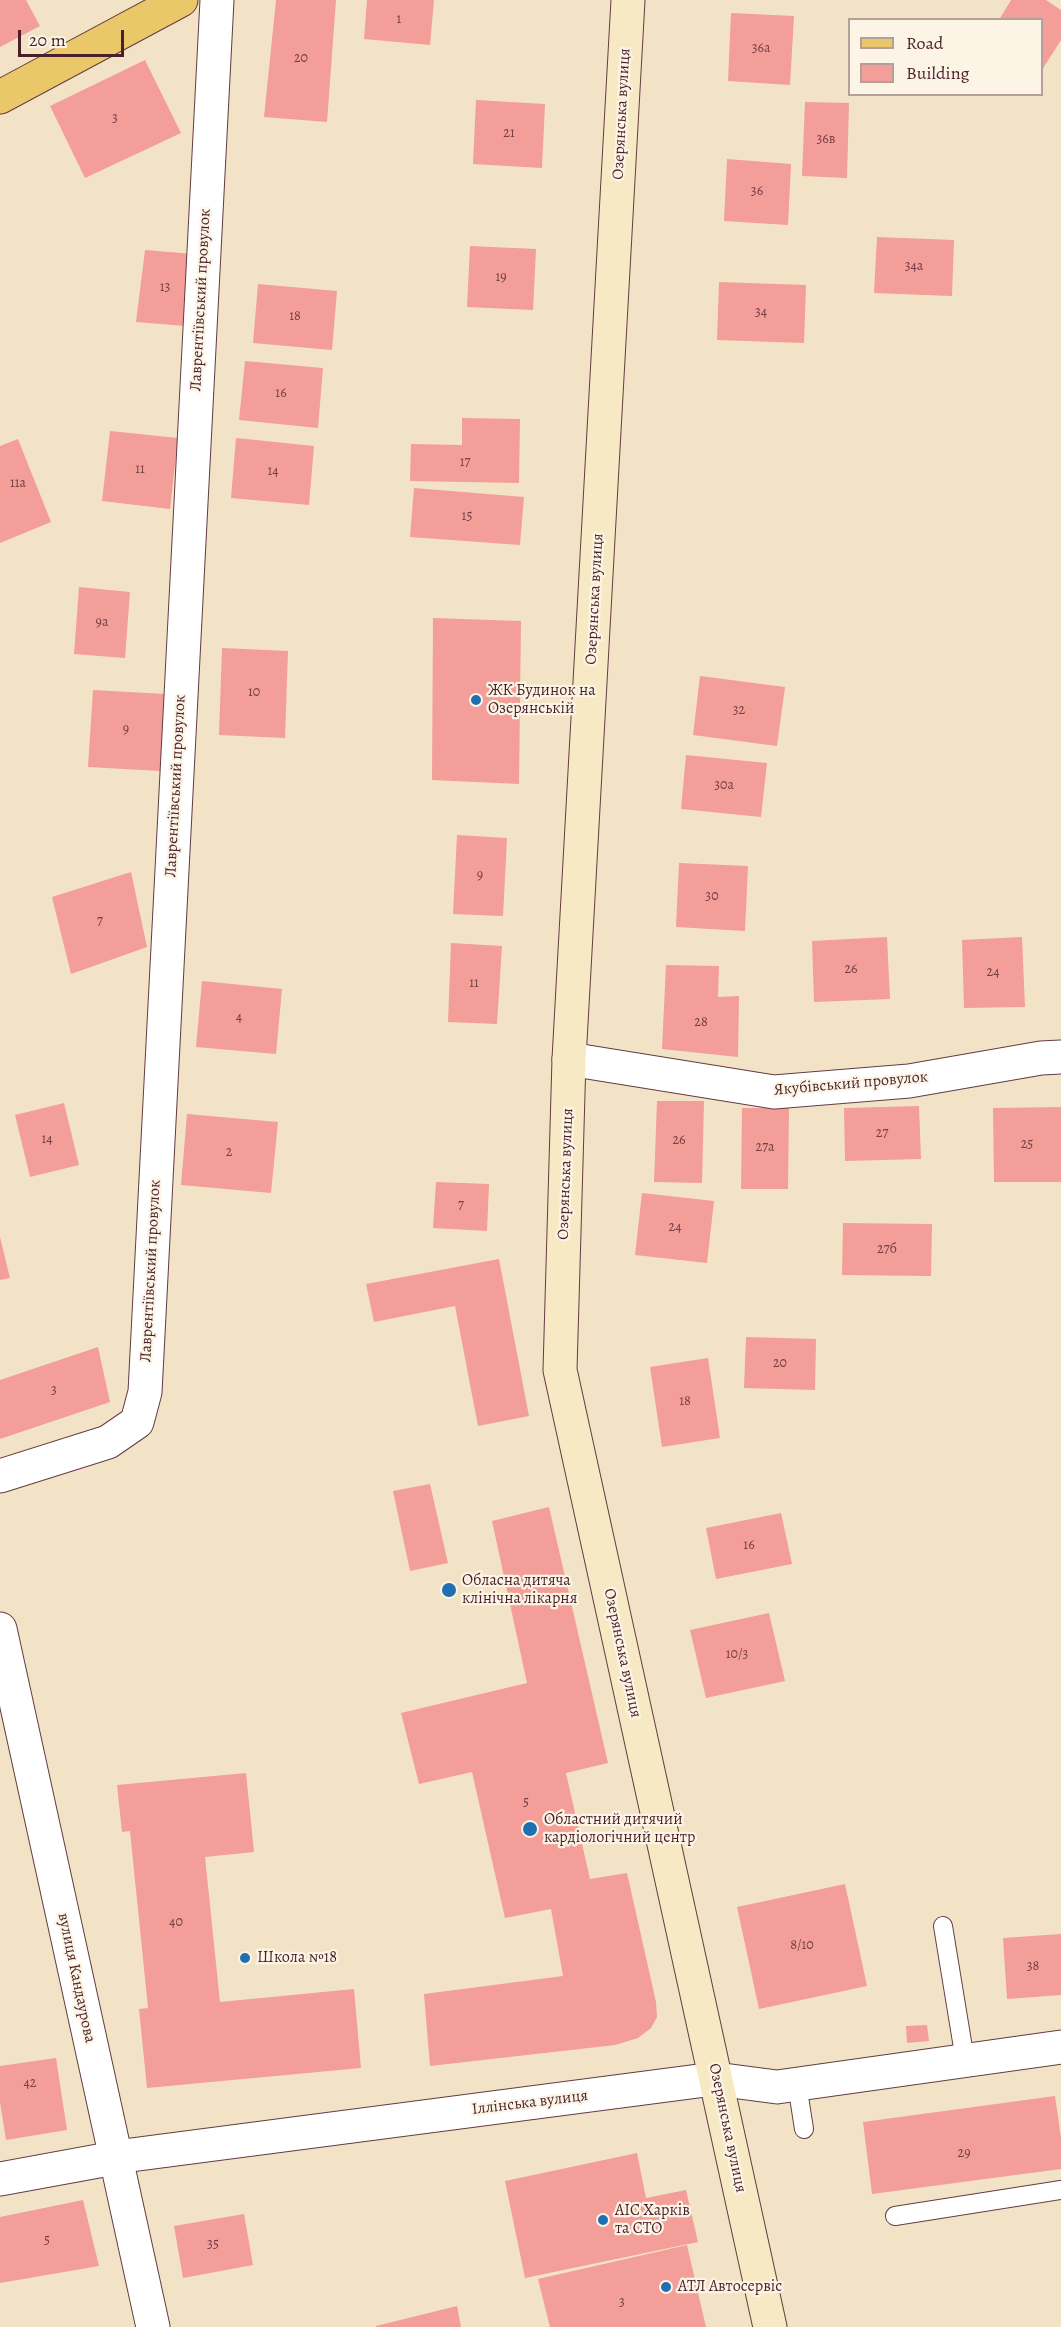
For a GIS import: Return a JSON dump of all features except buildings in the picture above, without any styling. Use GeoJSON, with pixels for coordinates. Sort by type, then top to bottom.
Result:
{"type":"FeatureCollection","features":[{"type":"Feature","properties":{"kind":"main road"},"geometry":{"type":"LineString","coordinates":[[0,97],[181,0]]}},
{"type":"Feature","properties":{"kind":"main road","name":"Озерянська вулиця"},"geometry":{"type":"LineString","coordinates":[[628,0],[569,1059],[560,1370],[770,2327]]}},
{"type":"Feature","properties":{"kind":"street","name":"Лаврентіївський провулок"},"geometry":{"type":"LineString","coordinates":[[0,1476],[108,1442],[137,1422],[145,1392],[217,0]]}},
{"type":"Feature","properties":{"kind":"street","name":"Якубівський провулок"},"geometry":{"type":"LineString","coordinates":[[569,1059],[774,1092],[909,1081],[1041,1058],[1061,1057]]}},
{"type":"Feature","properties":{"kind":"street","name":"вулиця Кандаурова"},"geometry":{"type":"LineString","coordinates":[[0,1629],[153,2327]]}},
{"type":"Feature","properties":{"kind":"street","name":"Іллінська вулиця"},"geometry":{"type":"LineString","coordinates":[[0,2179],[116,2158],[716,2079],[777,2087],[1061,2047]]}},
{"type":"Feature","properties":{"kind":"lane"},"geometry":{"type":"LineString","coordinates":[[943,1926],[965,2060]]}},
{"type":"Feature","properties":{"kind":"lane"},"geometry":{"type":"LineString","coordinates":[[797,2084],[804,2129]]}},
{"type":"Feature","properties":{"kind":"lane"},"geometry":{"type":"LineString","coordinates":[[895,2216],[1061,2190]]}},
{"type":"Feature","properties":{"kind":"place","name":"ЖК Будинок на Озерянській"},"geometry":{"type":"Point","coordinates":[476,700]}},
{"type":"Feature","properties":{"kind":"place","name":"Обласна дитяча клінічна лікарня"},"geometry":{"type":"Point","coordinates":[449,1590]}},
{"type":"Feature","properties":{"kind":"place","name":"Областний дитячий кардіологічний центр"},"geometry":{"type":"Point","coordinates":[530,1829]}},
{"type":"Feature","properties":{"kind":"place","name":"Школа №18"},"geometry":{"type":"Point","coordinates":[245,1958]}},
{"type":"Feature","properties":{"kind":"place","name":"АІС Харків та СТО"},"geometry":{"type":"Point","coordinates":[603,2220]}},
{"type":"Feature","properties":{"kind":"place","name":"АТЛ Автосервіс"},"geometry":{"type":"Point","coordinates":[666,2287]}}]}
